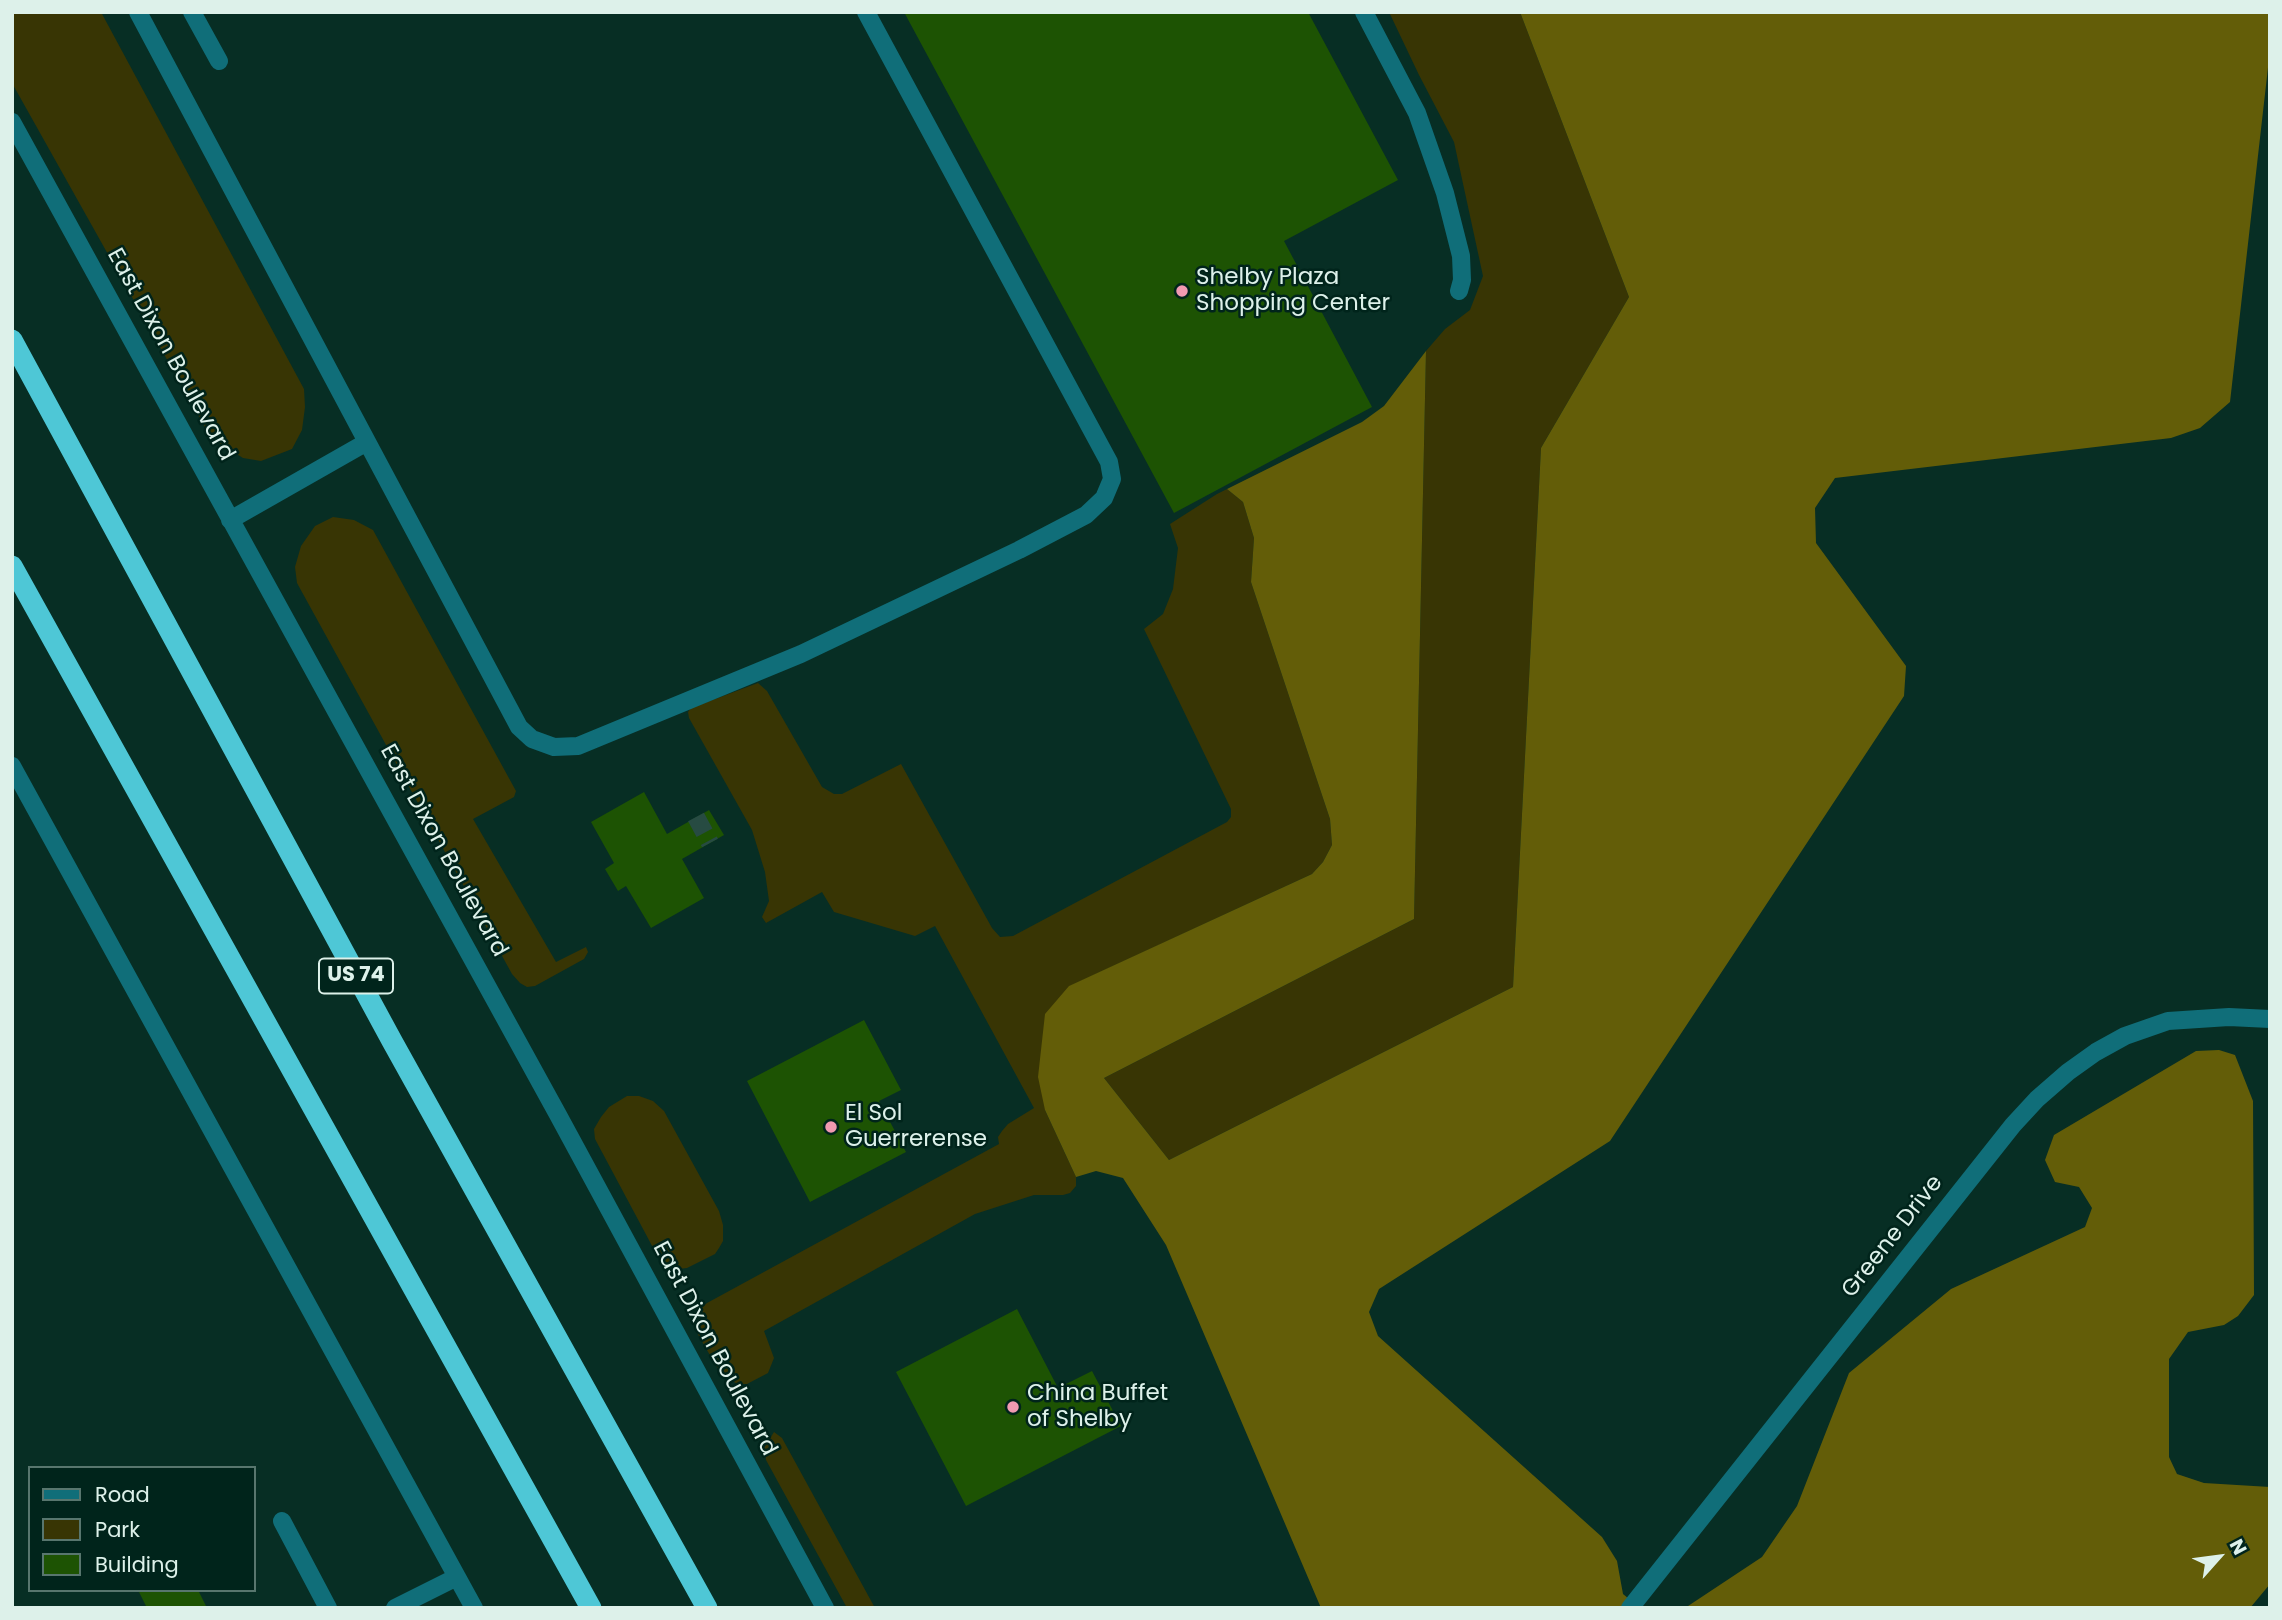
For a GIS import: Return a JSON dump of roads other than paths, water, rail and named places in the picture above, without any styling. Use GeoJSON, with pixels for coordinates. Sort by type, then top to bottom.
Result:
{"type":"FeatureCollection","features":[{"type":"Feature","properties":{"kind":"highway","name":"US 74"},"geometry":{"type":"LineString","coordinates":[[12,340],[392,1041],[707,1608]]}},
{"type":"Feature","properties":{"kind":"highway"},"geometry":{"type":"LineString","coordinates":[[12,566],[591,1608]]}},
{"type":"Feature","properties":{"kind":"street"},"geometry":{"type":"LineString","coordinates":[[138,12],[519,727],[532,739],[554,747],[578,746],[801,654],[1019,550],[1086,515],[1104,498],[1112,479],[1109,462],[866,12]]}},
{"type":"Feature","properties":{"kind":"street"},"geometry":{"type":"LineString","coordinates":[[192,12],[219,61]]}},
{"type":"Feature","properties":{"kind":"street"},"geometry":{"type":"LineString","coordinates":[[1364,12],[1417,113],[1445,193],[1461,256],[1462,280],[1459,291]]}},
{"type":"Feature","properties":{"kind":"street","name":"East Dixon Boulevard"},"geometry":{"type":"LineString","coordinates":[[12,122],[557,1113],[825,1608]]}},
{"type":"Feature","properties":{"kind":"street"},"geometry":{"type":"LineString","coordinates":[[230,520],[367,442]]}},
{"type":"Feature","properties":{"kind":"street"},"geometry":{"type":"LineString","coordinates":[[12,766],[474,1608]]}},
{"type":"Feature","properties":{"kind":"street","name":"Greene Drive"},"geometry":{"type":"LineString","coordinates":[[1630,1608],[2013,1125],[2037,1099],[2096,1052],[2125,1036],[2168,1021],[2229,1017],[2270,1019]]}},
{"type":"Feature","properties":{"kind":"street"},"geometry":{"type":"LineString","coordinates":[[282,1521],[328,1608]]}},
{"type":"Feature","properties":{"kind":"street"},"geometry":{"type":"LineString","coordinates":[[395,1608],[457,1577]]}},
{"type":"Feature","properties":{"kind":"tunnel"},"geometry":{"type":"LineString","coordinates":[[696,817],[710,843]]}},
{"type":"Feature","properties":{"kind":"place","name":"Shelby Plaza Shopping Center"},"geometry":{"type":"Point","coordinates":[1182,291]}},
{"type":"Feature","properties":{"kind":"place","name":"El Sol Guerrerense"},"geometry":{"type":"Point","coordinates":[831,1127]}},
{"type":"Feature","properties":{"kind":"place","name":"China Buffet of Shelby"},"geometry":{"type":"Point","coordinates":[1013,1407]}}]}
